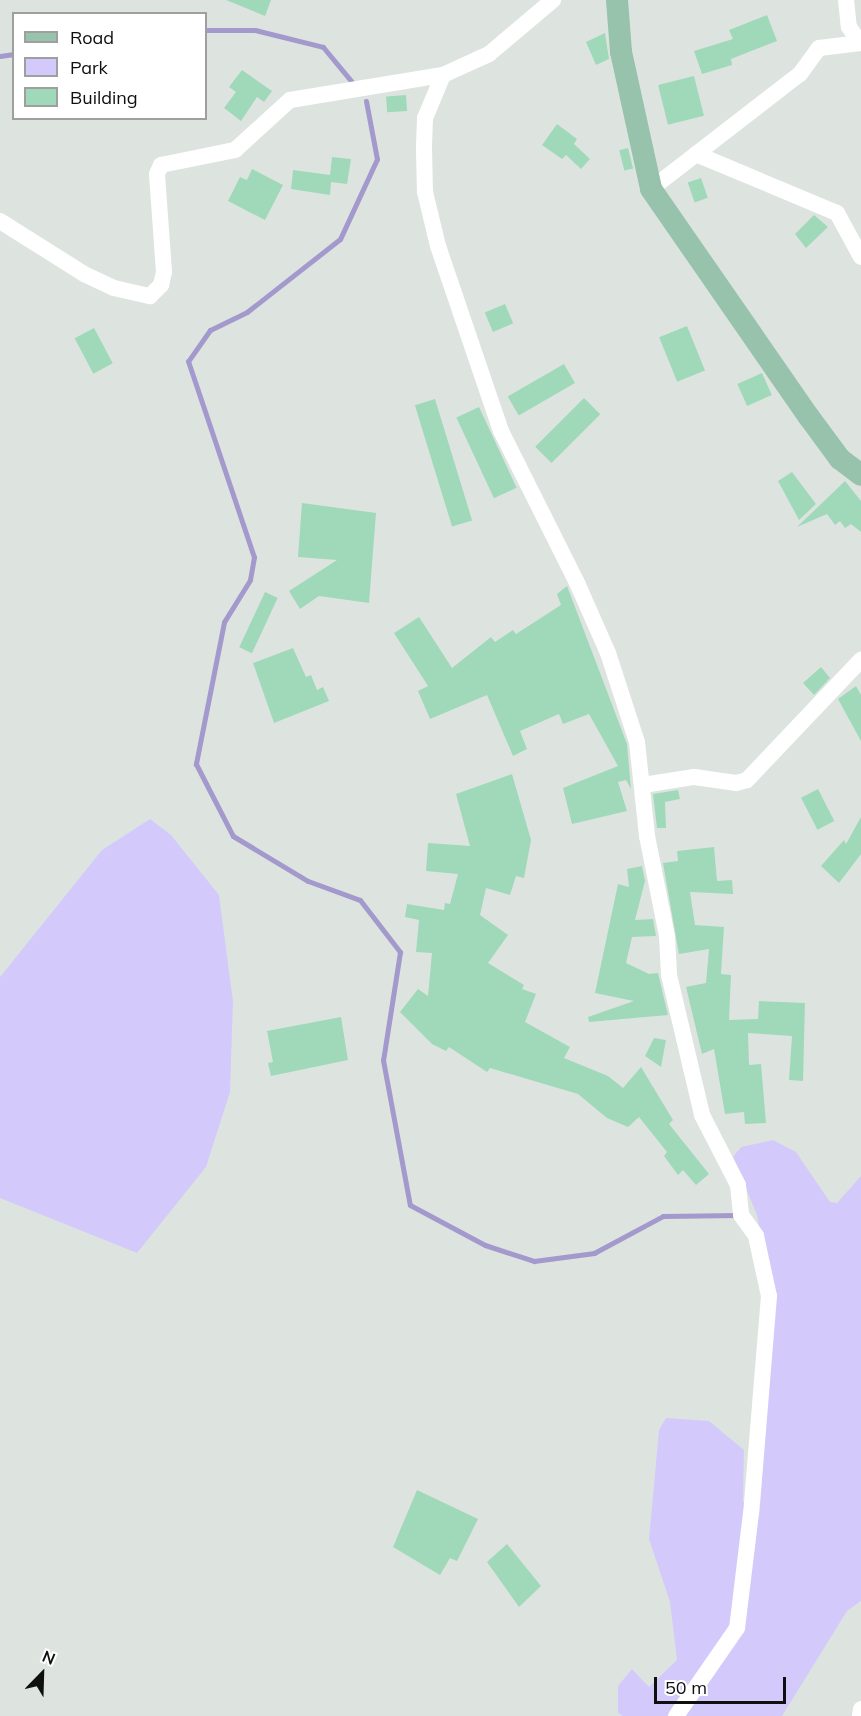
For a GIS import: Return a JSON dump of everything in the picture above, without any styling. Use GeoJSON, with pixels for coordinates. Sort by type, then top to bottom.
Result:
{"type":"FeatureCollection","features":[{"type":"Feature","properties":{"kind":"main road"},"geometry":{"type":"LineString","coordinates":[[617,0],[621,52],[651,189],[809,417],[840,459],[861,475]]}},
{"type":"Feature","properties":{"kind":"street"},"geometry":{"type":"LineString","coordinates":[[0,221],[84,274],[114,288],[150,296],[161,285],[164,272],[157,174],[161,165],[235,150],[290,100],[442,75],[489,54],[553,0]]}},
{"type":"Feature","properties":{"kind":"street"},"geometry":{"type":"LineString","coordinates":[[651,189],[800,74],[819,48],[860,43],[849,27],[846,0]]}},
{"type":"Feature","properties":{"kind":"street"},"geometry":{"type":"LineString","coordinates":[[442,75],[424,118],[425,192],[438,246],[501,431],[608,653],[637,742],[647,836],[667,936],[669,975],[702,1115],[738,1185],[741,1215],[756,1236],[769,1296],[753,1501],[737,1628],[676,1716]]}},
{"type":"Feature","properties":{"kind":"street"},"geometry":{"type":"LineString","coordinates":[[696,154],[837,213],[861,257]]}},
{"type":"Feature","properties":{"kind":"street"},"geometry":{"type":"LineString","coordinates":[[643,785],[694,777],[736,783],[747,780],[861,660]]}},
{"type":"Feature","properties":{"kind":"street"},"geometry":{"type":"LineString","coordinates":[[860,1716],[861,1709]]}},
{"type":"Feature","properties":{"kind":"green space"},"geometry":{"type":"Polygon","coordinates":[[[150,819],[171,835],[219,895],[233,1001],[230,1092],[206,1167],[137,1253],[0,1198],[0,977],[102,850],[150,819]]]}},
{"type":"Feature","properties":{"kind":"green space"},"geometry":{"type":"Polygon","coordinates":[[[773,1140],[796,1152],[830,1202],[837,1203],[861,1176],[861,1601],[847,1611],[782,1716],[623,1716],[618,1713],[618,1686],[632,1669],[649,1687],[677,1660],[670,1602],[649,1539],[659,1430],[666,1418],[709,1421],[744,1450],[743,1502],[760,1504],[775,1308],[757,1215],[733,1157],[741,1147],[773,1140]]]}},
{"type":"Feature","properties":{"kind":"building"},"geometry":{"type":"Polygon","coordinates":[[[226,0],[271,0],[265,16],[226,0]]]}},
{"type":"Feature","properties":{"kind":"building"},"geometry":{"type":"Polygon","coordinates":[[[767,15],[777,41],[731,59],[732,65],[702,74],[694,51],[733,39],[729,30],[767,15]]]}},
{"type":"Feature","properties":{"kind":"building"},"geometry":{"type":"Polygon","coordinates":[[[605,33],[609,59],[596,65],[586,42],[605,33]]]}},
{"type":"Feature","properties":{"kind":"building"},"geometry":{"type":"Polygon","coordinates":[[[242,70],[272,91],[264,102],[257,97],[241,121],[224,108],[236,92],[229,87],[242,70]]]}},
{"type":"Feature","properties":{"kind":"building"},"geometry":{"type":"Polygon","coordinates":[[[694,76],[704,116],[668,125],[658,85],[694,76]]]}},
{"type":"Feature","properties":{"kind":"building"},"geometry":{"type":"Polygon","coordinates":[[[406,95],[407,111],[387,112],[386,96],[406,95]]]}},
{"type":"Feature","properties":{"kind":"building"},"geometry":{"type":"Polygon","coordinates":[[[557,124],[577,139],[574,144],[590,159],[581,169],[566,155],[562,159],[542,145],[557,124]]]}},
{"type":"Feature","properties":{"kind":"building"},"geometry":{"type":"Polygon","coordinates":[[[628,148],[633,168],[624,171],[619,150],[628,148]]]}},
{"type":"Feature","properties":{"kind":"building"},"geometry":{"type":"Polygon","coordinates":[[[332,157],[351,159],[347,184],[331,182],[330,195],[291,189],[293,170],[330,175],[332,157]]]}},
{"type":"Feature","properties":{"kind":"building"},"geometry":{"type":"Polygon","coordinates":[[[252,169],[283,185],[265,220],[228,201],[240,177],[247,180],[252,169]]]}},
{"type":"Feature","properties":{"kind":"building"},"geometry":{"type":"Polygon","coordinates":[[[701,178],[708,198],[695,202],[688,183],[701,178]]]}},
{"type":"Feature","properties":{"kind":"building"},"geometry":{"type":"Polygon","coordinates":[[[814,215],[828,227],[806,248],[795,234],[814,215]]]}},
{"type":"Feature","properties":{"kind":"building"},"geometry":{"type":"Polygon","coordinates":[[[505,304],[513,323],[493,332],[485,313],[505,304]]]}},
{"type":"Feature","properties":{"kind":"building"},"geometry":{"type":"Polygon","coordinates":[[[687,326],[705,371],[677,382],[659,337],[687,326]]]}},
{"type":"Feature","properties":{"kind":"building"},"geometry":{"type":"Polygon","coordinates":[[[94,328],[113,363],[93,374],[75,338],[94,328]]]}},
{"type":"Feature","properties":{"kind":"building"},"geometry":{"type":"Polygon","coordinates":[[[564,364],[575,383],[519,416],[508,396],[564,364]]]}},
{"type":"Feature","properties":{"kind":"building"},"geometry":{"type":"Polygon","coordinates":[[[762,373],[772,395],[747,406],[737,384],[762,373]]]}},
{"type":"Feature","properties":{"kind":"building"},"geometry":{"type":"Polygon","coordinates":[[[584,398],[600,414],[551,463],[535,447],[584,398]]]}},
{"type":"Feature","properties":{"kind":"building"},"geometry":{"type":"Polygon","coordinates":[[[435,399],[472,520],[452,527],[415,405],[435,399]]]}},
{"type":"Feature","properties":{"kind":"building"},"geometry":{"type":"Polygon","coordinates":[[[479,407],[517,488],[494,498],[456,418],[479,407]]]}},
{"type":"Feature","properties":{"kind":"building"},"geometry":{"type":"Polygon","coordinates":[[[792,472],[816,504],[799,520],[778,481],[792,472]]]}},
{"type":"Feature","properties":{"kind":"building"},"geometry":{"type":"Polygon","coordinates":[[[845,481],[861,501],[861,532],[851,524],[845,528],[840,521],[835,525],[827,514],[797,527],[845,481]]]}},
{"type":"Feature","properties":{"kind":"building"},"geometry":{"type":"Polygon","coordinates":[[[302,503],[376,513],[369,603],[319,596],[300,609],[289,591],[337,560],[298,557],[302,503]]]}},
{"type":"Feature","properties":{"kind":"building"},"geometry":{"type":"Polygon","coordinates":[[[567,586],[627,744],[631,789],[626,780],[618,782],[627,811],[572,824],[563,788],[618,766],[589,714],[563,724],[559,714],[520,731],[527,749],[513,756],[487,695],[430,719],[418,691],[428,686],[394,633],[419,617],[452,668],[491,637],[495,642],[513,630],[516,634],[561,605],[557,594],[567,586]]]}},
{"type":"Feature","properties":{"kind":"building"},"geometry":{"type":"Polygon","coordinates":[[[265,592],[278,598],[252,653],[239,647],[265,592]]]}},
{"type":"Feature","properties":{"kind":"building"},"geometry":{"type":"Polygon","coordinates":[[[293,648],[306,677],[311,675],[317,690],[323,687],[329,701],[274,723],[253,663],[293,648]]]}},
{"type":"Feature","properties":{"kind":"building"},"geometry":{"type":"Polygon","coordinates":[[[821,667],[830,678],[814,695],[803,683],[821,667]]]}},
{"type":"Feature","properties":{"kind":"building"},"geometry":{"type":"Polygon","coordinates":[[[856,686],[861,695],[861,741],[838,699],[856,686]]]}},
{"type":"Feature","properties":{"kind":"building"},"geometry":{"type":"Polygon","coordinates":[[[512,774],[531,840],[524,878],[516,876],[510,895],[486,888],[480,915],[508,935],[488,963],[524,985],[522,989],[536,994],[525,1022],[570,1047],[564,1058],[608,1076],[623,1088],[641,1067],[673,1120],[669,1124],[709,1174],[696,1185],[683,1170],[678,1175],[664,1156],[667,1152],[639,1117],[628,1127],[607,1118],[578,1094],[490,1068],[487,1072],[449,1047],[446,1051],[432,1044],[400,1012],[418,989],[428,996],[432,953],[416,952],[419,920],[405,917],[407,904],[444,910],[445,903],[450,904],[458,874],[426,871],[428,843],[470,846],[456,794],[512,774]]]}},
{"type":"Feature","properties":{"kind":"building"},"geometry":{"type":"Polygon","coordinates":[[[818,789],[834,821],[817,830],[801,798],[818,789]]]}},
{"type":"Feature","properties":{"kind":"building"},"geometry":{"type":"Polygon","coordinates":[[[678,790],[680,799],[665,802],[666,828],[657,828],[653,794],[678,790]]]}},
{"type":"Feature","properties":{"kind":"building"},"geometry":{"type":"Polygon","coordinates":[[[861,817],[861,854],[839,883],[821,866],[844,840],[846,844],[861,817]]]}},
{"type":"Feature","properties":{"kind":"building"},"geometry":{"type":"Polygon","coordinates":[[[714,847],[717,881],[732,880],[733,894],[690,892],[695,925],[724,927],[721,974],[731,975],[729,1020],[758,1019],[759,1001],[805,1003],[803,1081],[789,1080],[792,1036],[748,1033],[749,1065],[761,1064],[766,1123],[745,1124],[744,1112],[725,1114],[714,1049],[702,1054],[686,987],[706,983],[709,949],[679,954],[678,949],[663,863],[678,861],[677,851],[714,847]]]}},
{"type":"Feature","properties":{"kind":"building"},"geometry":{"type":"Polygon","coordinates":[[[642,866],[645,881],[635,920],[653,919],[656,936],[632,937],[626,963],[649,974],[658,973],[668,1015],[589,1022],[588,1017],[634,1001],[595,993],[618,884],[629,887],[627,869],[642,866]]]}},
{"type":"Feature","properties":{"kind":"building"},"geometry":{"type":"Polygon","coordinates":[[[341,1017],[348,1060],[271,1076],[268,1063],[273,1062],[267,1031],[341,1017]]]}},
{"type":"Feature","properties":{"kind":"building"},"geometry":{"type":"Polygon","coordinates":[[[654,1038],[666,1040],[661,1067],[645,1056],[654,1038]]]}},
{"type":"Feature","properties":{"kind":"building"},"geometry":{"type":"Polygon","coordinates":[[[417,1490],[478,1519],[457,1561],[450,1558],[440,1575],[393,1547],[417,1490]]]}},
{"type":"Feature","properties":{"kind":"building"},"geometry":{"type":"Polygon","coordinates":[[[507,1544],[541,1586],[519,1607],[487,1562],[507,1544]]]}},
{"type":"Feature","properties":{"kind":"waterway"},"geometry":{"type":"LineString","coordinates":[[207,30],[255,30],[323,47],[352,82]]}},
{"type":"Feature","properties":{"kind":"waterway"},"geometry":{"type":"LineString","coordinates":[[0,56],[12,54]]}},
{"type":"Feature","properties":{"kind":"waterway"},"geometry":{"type":"LineString","coordinates":[[366,101],[377,159],[340,239],[247,312],[210,330],[188,361],[254,557],[250,580],[224,622],[196,764],[233,836],[308,881],[360,900],[400,952],[383,1060],[410,1205],[485,1245],[534,1261],[594,1253],[663,1216],[738,1215]]}}]}
